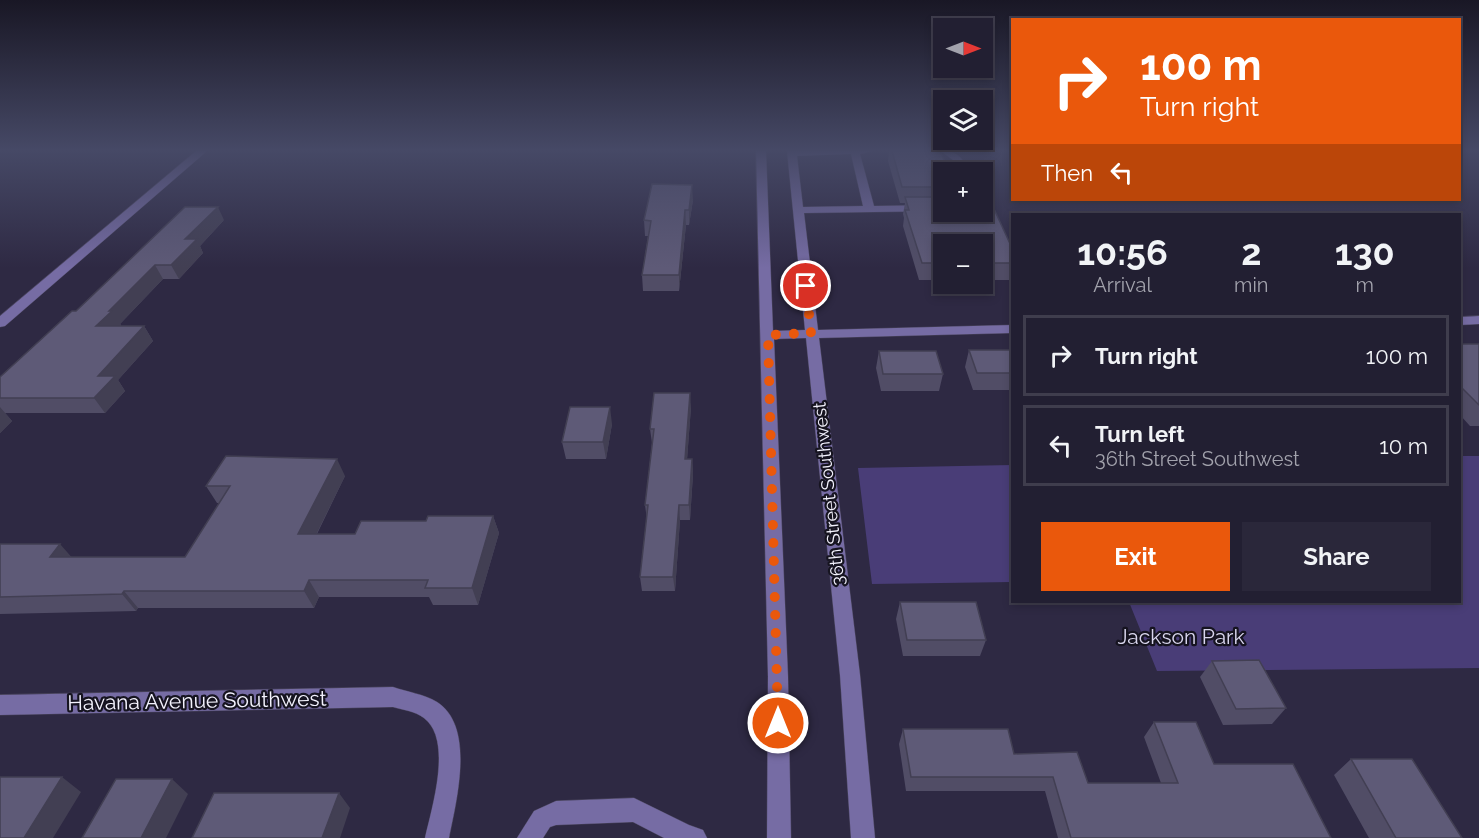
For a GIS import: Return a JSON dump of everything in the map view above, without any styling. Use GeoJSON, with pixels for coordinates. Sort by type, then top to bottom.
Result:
{"type":"FeatureCollection","features":[{"type":"Feature","properties":{"kind":"street"},"geometry":{"type":"LineString","coordinates":[[0,323],[156,190]]}},
{"type":"Feature","properties":{"kind":"street"},"geometry":{"type":"LineString","coordinates":[[762,190],[778,677],[779,838]]}},
{"type":"Feature","properties":{"kind":"street","name":"36th Street Southwest"},"geometry":{"type":"LineString","coordinates":[[796,190],[850,675],[863,838]]}},
{"type":"Feature","properties":{"kind":"street"},"geometry":{"type":"LineString","coordinates":[[864,190],[869,209]]}},
{"type":"Feature","properties":{"kind":"street"},"geometry":{"type":"LineString","coordinates":[[798,210],[933,208]]}},
{"type":"Feature","properties":{"kind":"street"},"geometry":{"type":"LineString","coordinates":[[1461,321],[1479,320]]}},
{"type":"Feature","properties":{"kind":"street"},"geometry":{"type":"LineString","coordinates":[[768,335],[1011,329]]}},
{"type":"Feature","properties":{"kind":"street","name":"Havana Avenue Southwest"},"geometry":{"type":"LineString","coordinates":[[0,705],[393,697],[433,712],[444,729],[450,751],[437,838]]}},
{"type":"Feature","properties":{"kind":"street"},"geometry":{"type":"LineString","coordinates":[[529,838],[542,819],[556,813],[634,810],[687,837],[695,838]]}},
{"type":"Feature","properties":{"kind":"green space","name":"Jackson Park"},"geometry":{"type":"Polygon","coordinates":[[[1461,456],[1479,456],[1479,668],[1157,671],[1129,603],[1461,603],[1461,456]]]}},
{"type":"Feature","properties":{"kind":"green space"},"geometry":{"type":"Polygon","coordinates":[[[1011,465],[1011,582],[872,584],[858,468],[1011,465]]]}},
{"type":"Feature","properties":{"kind":"building"},"geometry":{"type":"Polygon","coordinates":[[[651,190],[691,190],[689,210],[685,210],[679,275],[642,275],[651,221],[644,220],[651,190]]]}},
{"type":"Feature","properties":{"kind":"building"},"geometry":{"type":"Polygon","coordinates":[[[905,197],[933,197],[933,222],[993,222],[994,209],[1011,246],[1011,263],[993,263],[993,234],[933,234],[933,263],[922,263],[905,210],[909,210],[905,197]]]}},
{"type":"Feature","properties":{"kind":"building"},"geometry":{"type":"Polygon","coordinates":[[[185,207],[218,207],[185,239],[197,239],[171,265],[155,265],[96,326],[144,326],[98,376],[115,376],[94,398],[0,398],[0,377],[72,311],[76,311],[185,207]]]}},
{"type":"Feature","properties":{"kind":"building"},"geometry":{"type":"Polygon","coordinates":[[[1461,344],[1479,344],[1479,405],[1461,387],[1461,344]]]}},
{"type":"Feature","properties":{"kind":"building"},"geometry":{"type":"Polygon","coordinates":[[[969,350],[1011,350],[1011,373],[977,373],[969,350]]]}},
{"type":"Feature","properties":{"kind":"building"},"geometry":{"type":"Polygon","coordinates":[[[879,351],[936,351],[943,374],[883,374],[879,351]]]}},
{"type":"Feature","properties":{"kind":"building"},"geometry":{"type":"Polygon","coordinates":[[[654,393],[690,393],[685,459],[692,459],[689,505],[679,505],[673,577],[640,577],[648,505],[645,505],[654,429],[650,429],[654,393]]]}},
{"type":"Feature","properties":{"kind":"building"},"geometry":{"type":"Polygon","coordinates":[[[570,407],[610,407],[603,442],[562,442],[570,407]]]}},
{"type":"Feature","properties":{"kind":"building"},"geometry":{"type":"Polygon","coordinates":[[[226,456],[337,459],[298,534],[355,534],[361,521],[426,521],[428,516],[493,516],[472,588],[425,588],[428,580],[309,580],[304,591],[124,591],[122,594],[0,597],[0,544],[60,544],[50,557],[185,557],[230,486],[206,486],[226,456]]]}},
{"type":"Feature","properties":{"kind":"building"},"geometry":{"type":"Polygon","coordinates":[[[900,602],[976,602],[986,640],[907,640],[900,602]]]}},
{"type":"Feature","properties":{"kind":"building"},"geometry":{"type":"Polygon","coordinates":[[[1259,660],[1286,708],[1236,709],[1212,661],[1259,660]]]}},
{"type":"Feature","properties":{"kind":"building"},"geometry":{"type":"Polygon","coordinates":[[[1154,722],[1196,722],[1214,764],[1293,764],[1331,838],[1071,838],[1053,777],[911,777],[903,729],[1008,729],[1014,754],[1077,752],[1088,783],[1178,783],[1154,722]]]}},
{"type":"Feature","properties":{"kind":"building"},"geometry":{"type":"Polygon","coordinates":[[[1351,759],[1412,759],[1462,838],[1396,838],[1351,759]]]}},
{"type":"Feature","properties":{"kind":"building"},"geometry":{"type":"Polygon","coordinates":[[[0,777],[62,777],[24,838],[0,838],[0,777]]]}},
{"type":"Feature","properties":{"kind":"building"},"geometry":{"type":"Polygon","coordinates":[[[116,779],[172,779],[141,838],[82,838],[116,779]]]}},
{"type":"Feature","properties":{"kind":"building"},"geometry":{"type":"Polygon","coordinates":[[[214,793],[339,793],[322,838],[192,838],[214,793]]]}},
{"type":"Feature","properties":{"kind":"route"},"geometry":{"type":"LineString","coordinates":[[778,723],[768,335],[811,333],[806,286]]}}]}
